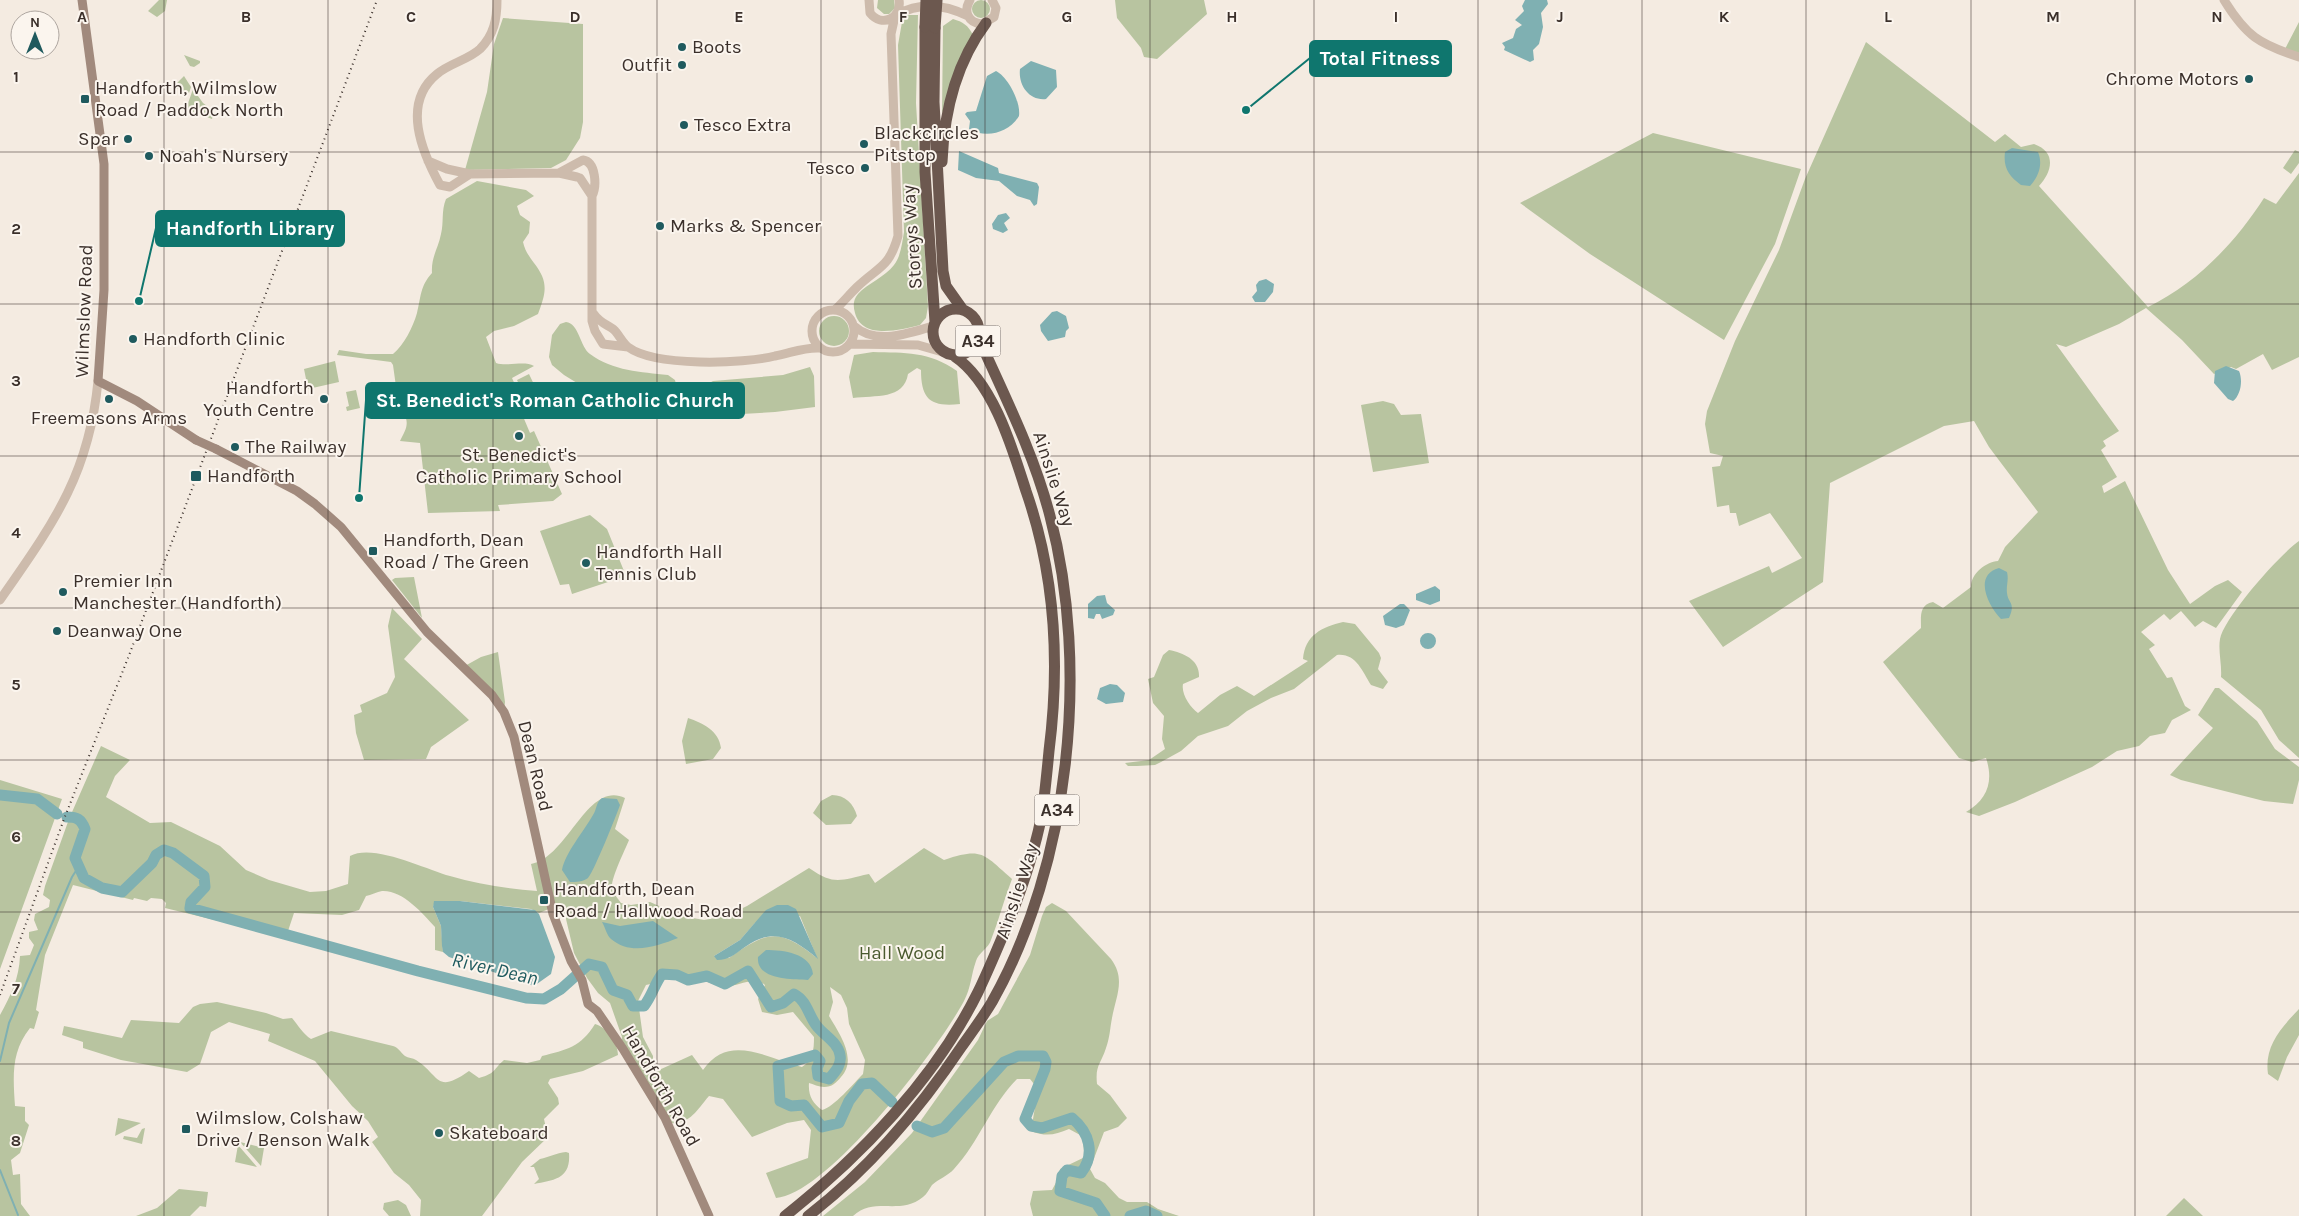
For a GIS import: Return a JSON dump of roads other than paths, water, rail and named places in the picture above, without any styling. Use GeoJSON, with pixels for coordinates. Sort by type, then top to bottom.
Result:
{"type":"FeatureCollection","features":[{"type":"Feature","properties":{"kind":"highway","name":"Storeys Way"},"geometry":{"type":"LineString","coordinates":[[926,0],[930,28],[939,229],[946,286],[963,310]]}},
{"type":"Feature","properties":{"kind":"highway","name":"Storeys Way"},"geometry":{"type":"LineString","coordinates":[[934,324],[925,172],[930,28],[937,0]]}},
{"type":"Feature","properties":{"kind":"highway"},"geometry":{"type":"LineString","coordinates":[[939,229],[942,157],[952,93],[967,54],[986,23]]}},
{"type":"Feature","properties":{"kind":"highway","name":"A34"},"geometry":{"type":"LineString","coordinates":[[947,310],[963,310],[974,317],[978,324],[979,339],[973,348],[964,354],[950,355],[935,342],[934,324],[947,310]]}},
{"type":"Feature","properties":{"kind":"highway","name":"Ainslie Way"},"geometry":{"type":"LineString","coordinates":[[808,1216],[864,1168],[905,1122],[946,1070],[992,1002],[1013,959],[1031,913],[1046,869],[1056,818],[1064,769],[1070,675],[1062,578],[1050,517],[1032,458],[979,339]]}},
{"type":"Feature","properties":{"kind":"highway","name":"Ainslie Way"},"geometry":{"type":"LineString","coordinates":[[784,1216],[829,1180],[874,1137],[922,1080],[949,1039],[977,995],[1000,942],[1029,865],[1041,815],[1052,723],[1055,675],[1048,579],[1036,520],[1017,464],[996,413],[976,375],[950,355]]}},
{"type":"Feature","properties":{"kind":"main road","name":"Wilmslow Road"},"geometry":{"type":"LineString","coordinates":[[82,0],[104,164],[104,290],[98,381]]}},
{"type":"Feature","properties":{"kind":"main road","name":"Dean Road"},"geometry":{"type":"LineString","coordinates":[[98,381],[137,401],[196,440],[297,491],[315,504],[341,527],[427,632],[492,695],[504,712],[514,738],[553,914],[571,961],[580,977]]}},
{"type":"Feature","properties":{"kind":"main road","name":"Handforth Road"},"geometry":{"type":"LineString","coordinates":[[580,977],[588,1004],[597,1011],[624,1048],[665,1118],[709,1216]]}},
{"type":"Feature","properties":{"kind":"street"},"geometry":{"type":"LineString","coordinates":[[470,174],[453,185],[444,187],[440,185],[420,142],[417,129],[422,95],[427,83],[438,72],[479,49],[494,27],[498,15],[497,0]]}},
{"type":"Feature","properties":{"kind":"street"},"geometry":{"type":"LineString","coordinates":[[869,0],[870,13],[880,20],[891,34]]}},
{"type":"Feature","properties":{"kind":"street"},"geometry":{"type":"LineString","coordinates":[[820,348],[812,333],[813,324],[818,316],[825,311],[835,310],[884,266],[893,253],[898,236],[891,34],[895,16],[899,10],[899,0]]}},
{"type":"Feature","properties":{"kind":"street"},"geometry":{"type":"LineString","coordinates":[[968,16],[967,7],[970,0]]}},
{"type":"Feature","properties":{"kind":"street"},"geometry":{"type":"LineString","coordinates":[[880,20],[888,20],[920,6],[949,7],[968,16],[978,24],[986,23],[996,13],[992,0]]}},
{"type":"Feature","properties":{"kind":"street"},"geometry":{"type":"LineString","coordinates":[[2224,0],[2240,23],[2257,40],[2268,48],[2299,57]]}},
{"type":"Feature","properties":{"kind":"street"},"geometry":{"type":"LineString","coordinates":[[428,160],[448,169],[470,174],[559,173],[589,177],[593,169]]}},
{"type":"Feature","properties":{"kind":"street"},"geometry":{"type":"LineString","coordinates":[[559,173],[576,163],[586,160],[591,163],[593,169],[593,313],[595,331],[606,346],[628,347],[659,357],[720,363],[774,357],[797,350],[820,348],[832,352],[839,351],[850,344],[918,345],[950,355]]}},
{"type":"Feature","properties":{"kind":"street"},"geometry":{"type":"LineString","coordinates":[[576,163],[574,171],[592,196]]}},
{"type":"Feature","properties":{"kind":"street"},"geometry":{"type":"LineString","coordinates":[[437,179],[439,173],[448,169]]}},
{"type":"Feature","properties":{"kind":"street"},"geometry":{"type":"LineString","coordinates":[[448,169],[455,175],[453,185]]}},
{"type":"Feature","properties":{"kind":"street"},"geometry":{"type":"LineString","coordinates":[[850,295],[854,332],[850,344]]}},
{"type":"Feature","properties":{"kind":"street"},"geometry":{"type":"LineString","coordinates":[[835,310],[852,322],[861,332],[880,337],[934,324]]}},
{"type":"Feature","properties":{"kind":"street"},"geometry":{"type":"LineString","coordinates":[[593,313],[608,328]]}},
{"type":"Feature","properties":{"kind":"street"},"geometry":{"type":"LineString","coordinates":[[600,339],[602,330],[614,329],[628,347]]}},
{"type":"Feature","properties":{"kind":"street"},"geometry":{"type":"LineString","coordinates":[[797,350],[812,333]]}},
{"type":"Feature","properties":{"kind":"street"},"geometry":{"type":"LineString","coordinates":[[612,346],[618,340],[617,334]]}},
{"type":"Feature","properties":{"kind":"street","name":"Wilmslow Road"},"geometry":{"type":"LineString","coordinates":[[0,600],[45,538],[77,475],[90,432],[98,381]]}},
{"type":"Feature","properties":{"kind":"water"},"geometry":{"type":"Polygon","coordinates":[[[1525,0],[1547,0],[1548,4],[1541,13],[1543,27],[1539,44],[1533,50],[1534,60],[1530,62],[1504,50],[1505,47],[1502,43],[1513,38],[1516,29],[1522,25],[1515,20],[1524,11],[1522,6],[1525,0]]]}},
{"type":"Feature","properties":{"kind":"water"},"geometry":{"type":"Polygon","coordinates":[[[1031,61],[1056,70],[1057,87],[1046,99],[1030,95],[1021,81],[1020,69],[1031,61]]]}},
{"type":"Feature","properties":{"kind":"water"},"geometry":{"type":"Polygon","coordinates":[[[996,71],[1001,74],[1013,90],[1018,104],[1019,116],[1009,127],[997,133],[983,134],[969,129],[970,121],[965,114],[976,111],[987,76],[996,71]]]}},
{"type":"Feature","properties":{"kind":"water"},"geometry":{"type":"Polygon","coordinates":[[[2012,148],[2038,152],[2039,170],[2030,186],[2021,185],[2013,178],[2006,167],[2005,152],[2012,148]]]}},
{"type":"Feature","properties":{"kind":"water"},"geometry":{"type":"Polygon","coordinates":[[[959,151],[998,168],[999,173],[1037,183],[1039,187],[1037,204],[1034,206],[1030,200],[1017,196],[999,181],[976,178],[958,170],[959,151]]]}},
{"type":"Feature","properties":{"kind":"water"},"geometry":{"type":"Polygon","coordinates":[[[1006,213],[1010,218],[1004,223],[1008,230],[1003,233],[993,229],[992,224],[998,215],[1006,213]]]}},
{"type":"Feature","properties":{"kind":"water"},"geometry":{"type":"Polygon","coordinates":[[[1266,279],[1274,284],[1273,292],[1265,302],[1255,302],[1252,297],[1257,291],[1256,285],[1259,281],[1266,279]]]}},
{"type":"Feature","properties":{"kind":"water"},"geometry":{"type":"Polygon","coordinates":[[[1057,311],[1066,316],[1069,328],[1066,331],[1065,337],[1048,341],[1041,331],[1040,325],[1052,312],[1057,311]]]}},
{"type":"Feature","properties":{"kind":"water"},"geometry":{"type":"Polygon","coordinates":[[[2226,366],[2239,371],[2240,375],[2239,391],[2233,401],[2228,399],[2214,383],[2215,371],[2226,366]]]}},
{"type":"Feature","properties":{"kind":"water"},"geometry":{"type":"Polygon","coordinates":[[[1999,568],[2007,572],[2007,593],[2012,606],[2009,618],[2001,619],[1992,607],[1985,591],[1987,577],[1991,572],[1999,568]]]}},
{"type":"Feature","properties":{"kind":"water"},"geometry":{"type":"Polygon","coordinates":[[[1435,586],[1440,590],[1440,601],[1430,605],[1416,600],[1416,594],[1435,586]]]}},
{"type":"Feature","properties":{"kind":"water"},"geometry":{"type":"Polygon","coordinates":[[[1105,595],[1107,603],[1115,610],[1113,615],[1102,619],[1100,614],[1096,614],[1094,619],[1088,618],[1088,604],[1097,596],[1105,595]]]}},
{"type":"Feature","properties":{"kind":"water"},"geometry":{"type":"Polygon","coordinates":[[[1400,604],[1404,604],[1410,610],[1404,625],[1396,628],[1385,625],[1383,616],[1400,604]]]}},
{"type":"Feature","properties":{"kind":"water"},"geometry":{"type":"Polygon","coordinates":[[[1428,633],[1436,641],[1428,649],[1420,641],[1428,633]]]}},
{"type":"Feature","properties":{"kind":"water"},"geometry":{"type":"Polygon","coordinates":[[[1110,684],[1117,685],[1125,693],[1123,702],[1106,704],[1097,699],[1100,688],[1110,684]]]}},
{"type":"Feature","properties":{"kind":"water"},"geometry":{"type":"Polygon","coordinates":[[[602,798],[617,799],[620,805],[618,811],[591,874],[584,880],[570,882],[562,870],[564,863],[602,798]]]}},
{"type":"Feature","properties":{"kind":"water"},"geometry":{"type":"Polygon","coordinates":[[[434,901],[460,901],[535,910],[539,914],[555,957],[551,974],[534,986],[449,957],[443,952],[441,926],[433,907],[434,901]]]}},
{"type":"Feature","properties":{"kind":"water"},"geometry":{"type":"Polygon","coordinates":[[[777,905],[788,905],[796,909],[818,959],[792,941],[775,936],[755,941],[732,956],[717,960],[714,956],[740,940],[766,910],[777,905]]]}},
{"type":"Feature","properties":{"kind":"water"},"geometry":{"type":"Polygon","coordinates":[[[653,921],[678,938],[644,948],[627,947],[610,938],[602,922],[620,926],[653,921]]]}},
{"type":"Feature","properties":{"kind":"water"},"geometry":{"type":"Polygon","coordinates":[[[766,950],[788,952],[802,957],[811,967],[813,974],[808,980],[776,977],[768,974],[759,965],[758,957],[766,950]]]}},
{"type":"Feature","properties":{"kind":"waterway","name":"River Dean"},"geometry":{"type":"LineString","coordinates":[[0,795],[37,799],[57,814]]}},
{"type":"Feature","properties":{"kind":"waterway","name":"River Dean"},"geometry":{"type":"LineString","coordinates":[[67,817],[78,819],[85,829],[75,858],[84,878],[102,888],[122,892],[152,863],[156,855],[164,850],[173,853],[204,876],[205,887],[191,902],[190,908],[418,971],[526,998],[544,999],[561,989],[589,964],[602,967],[613,990],[627,995],[633,1006],[644,1006],[662,974],[677,975],[688,980],[707,976],[725,984],[748,971],[771,1007],[783,1003],[794,994],[802,1000],[816,1025],[839,1050],[839,1065],[829,1079],[818,1076],[817,1068],[820,1061],[815,1055],[778,1066],[780,1101],[791,1106],[804,1105],[822,1127],[839,1123],[849,1101],[862,1084],[872,1083],[892,1102]]}},
{"type":"Feature","properties":{"kind":"waterway"},"geometry":{"type":"LineString","coordinates":[[0,1061],[9,1023],[72,877],[79,866]]}},
{"type":"Feature","properties":{"kind":"waterway","name":"River Dean"},"geometry":{"type":"LineString","coordinates":[[917,1126],[932,1132],[944,1128],[1004,1062],[1018,1056],[1043,1056],[1046,1062],[1045,1069],[1025,1119],[1031,1126],[1042,1128],[1072,1118],[1083,1130],[1089,1151],[1086,1166],[1081,1173],[1067,1170],[1062,1176],[1060,1191],[1096,1203],[1105,1216]]}},
{"type":"Feature","properties":{"kind":"waterway"},"geometry":{"type":"LineString","coordinates":[[0,1170],[18,1215]]}},
{"type":"Feature","properties":{"kind":"waterway","name":"River Dean"},"geometry":{"type":"LineString","coordinates":[[1130,1216],[1146,1211],[1157,1216]]}},
{"type":"Feature","properties":{"kind":"railway"},"geometry":{"type":"LineString","coordinates":[[0,995],[64,819],[128,658],[377,0]]}},
{"type":"Feature","properties":{"kind":"place","name":"Boots"},"geometry":{"type":"Point","coordinates":[682,47]}},
{"type":"Feature","properties":{"kind":"place","name":"Outfit"},"geometry":{"type":"Point","coordinates":[682,65]}},
{"type":"Feature","properties":{"kind":"place","name":"Chrome Motors"},"geometry":{"type":"Point","coordinates":[2249,79]}},
{"type":"Feature","properties":{"kind":"place","name":"Handforth, Wilmslow Road / Paddock North"},"geometry":{"type":"Point","coordinates":[85,99]}},
{"type":"Feature","properties":{"kind":"place","name":"Total Fitness"},"geometry":{"type":"Point","coordinates":[1246,110]}},
{"type":"Feature","properties":{"kind":"place","name":"Tesco Extra"},"geometry":{"type":"Point","coordinates":[684,125]}},
{"type":"Feature","properties":{"kind":"place","name":"Spar"},"geometry":{"type":"Point","coordinates":[128,139]}},
{"type":"Feature","properties":{"kind":"place","name":"Blackcircles Pitstop"},"geometry":{"type":"Point","coordinates":[864,144]}},
{"type":"Feature","properties":{"kind":"place","name":"Noah's Nursery"},"geometry":{"type":"Point","coordinates":[149,156]}},
{"type":"Feature","properties":{"kind":"place","name":"Tesco"},"geometry":{"type":"Point","coordinates":[865,168]}},
{"type":"Feature","properties":{"kind":"place","name":"Marks & Spencer"},"geometry":{"type":"Point","coordinates":[660,226]}},
{"type":"Feature","properties":{"kind":"place","name":"Handforth Library"},"geometry":{"type":"Point","coordinates":[139,301]}},
{"type":"Feature","properties":{"kind":"place","name":"Handforth Clinic"},"geometry":{"type":"Point","coordinates":[133,339]}},
{"type":"Feature","properties":{"kind":"place","name":"Freemasons Arms"},"geometry":{"type":"Point","coordinates":[109,399]}},
{"type":"Feature","properties":{"kind":"place","name":"Handforth Youth Centre"},"geometry":{"type":"Point","coordinates":[324,399]}},
{"type":"Feature","properties":{"kind":"place","name":"St. Benedict's Catholic Primary School"},"geometry":{"type":"Point","coordinates":[519,436]}},
{"type":"Feature","properties":{"kind":"place","name":"The Railway"},"geometry":{"type":"Point","coordinates":[235,447]}},
{"type":"Feature","properties":{"kind":"place","name":"Handforth"},"geometry":{"type":"Point","coordinates":[196,476]}},
{"type":"Feature","properties":{"kind":"place","name":"St. Benedict's Roman Catholic Church"},"geometry":{"type":"Point","coordinates":[359,498]}},
{"type":"Feature","properties":{"kind":"place","name":"Handforth, Dean Road / The Green"},"geometry":{"type":"Point","coordinates":[373,551]}},
{"type":"Feature","properties":{"kind":"place","name":"Handforth Hall Tennis Club"},"geometry":{"type":"Point","coordinates":[586,563]}},
{"type":"Feature","properties":{"kind":"place","name":"Premier Inn Manchester (Handforth)"},"geometry":{"type":"Point","coordinates":[63,592]}},
{"type":"Feature","properties":{"kind":"place","name":"Deanway One"},"geometry":{"type":"Point","coordinates":[57,631]}},
{"type":"Feature","properties":{"kind":"place","name":"Handforth, Dean Road / Hallwood Road"},"geometry":{"type":"Point","coordinates":[544,900]}},
{"type":"Feature","properties":{"kind":"place","name":"Wilmslow, Colshaw Drive / Benson Walk"},"geometry":{"type":"Point","coordinates":[186,1129]}},
{"type":"Feature","properties":{"kind":"place","name":"Skateboard"},"geometry":{"type":"Point","coordinates":[439,1133]}},
{"type":"Feature","properties":{"kind":"park label","name":"Hall Wood"},"geometry":{"type":"Point","coordinates":[902,953]}}]}
